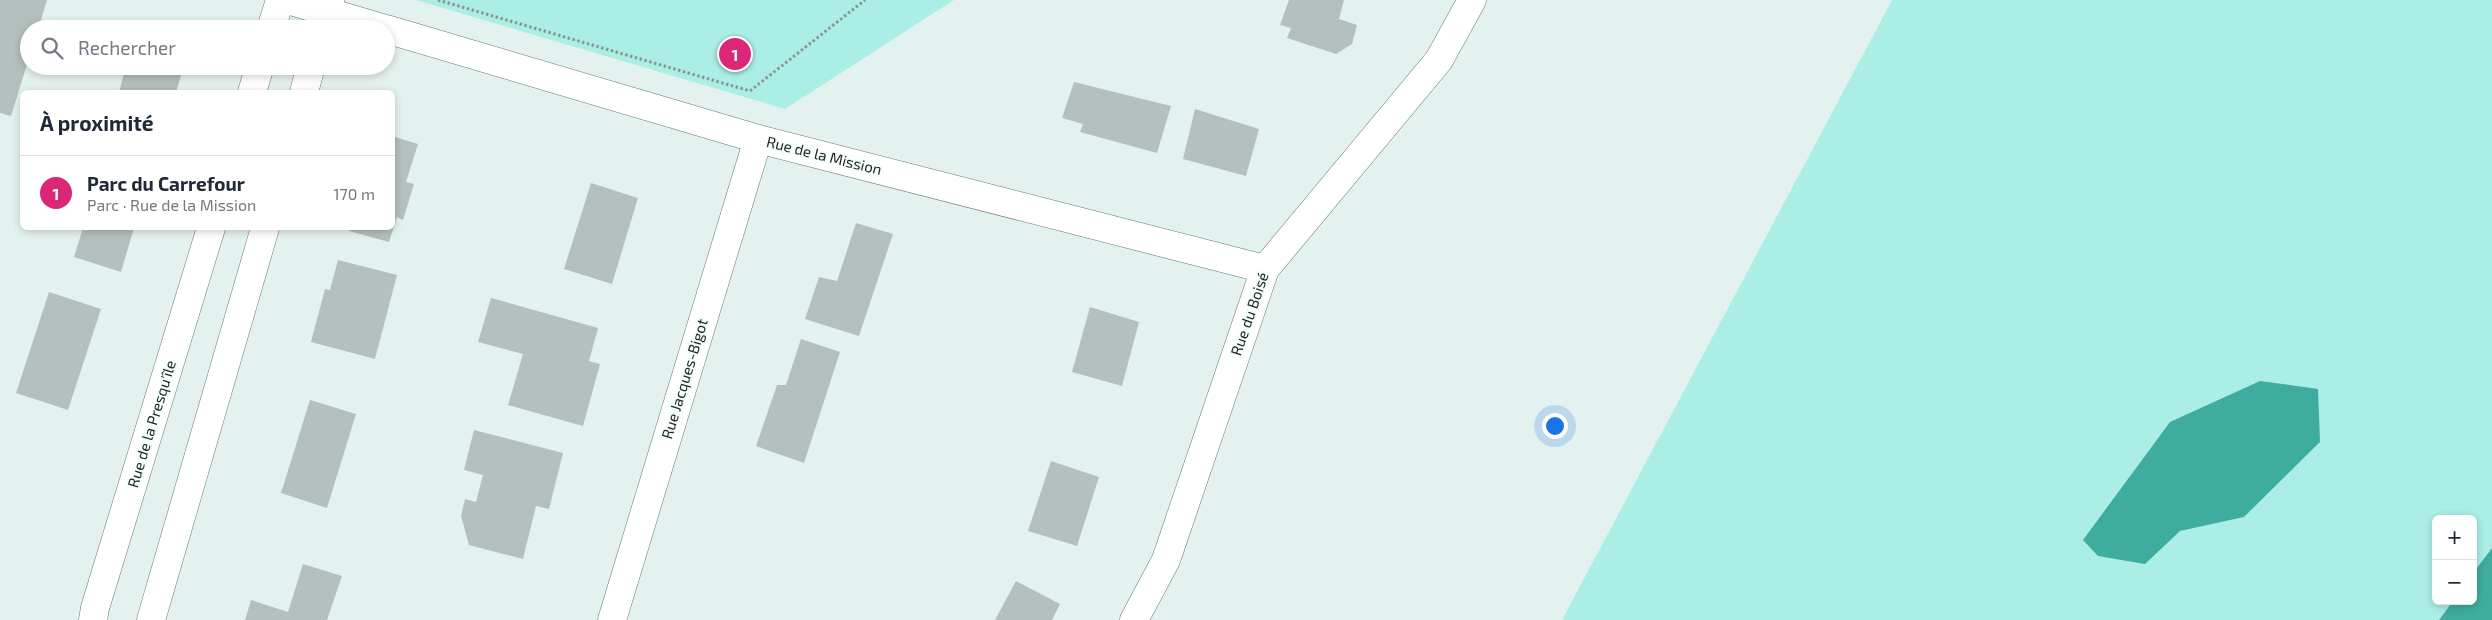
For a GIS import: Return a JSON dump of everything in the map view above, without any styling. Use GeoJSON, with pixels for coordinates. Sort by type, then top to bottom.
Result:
{"type":"FeatureCollection","features":[{"type":"Feature","properties":{"kind":"street"},"geometry":{"type":"LineString","coordinates":[[274,20],[280,0]]}},
{"type":"Feature","properties":{"kind":"street","name":"Rue de la Mission"},"geometry":{"type":"LineString","coordinates":[[288,0],[352,20]]}},
{"type":"Feature","properties":{"kind":"street","name":"Rue du Boisé"},"geometry":{"type":"LineString","coordinates":[[1134,620],[1166,560],[1265,269],[1439,60],[1472,0]]}},
{"type":"Feature","properties":{"kind":"street","name":"Rue de la Mission"},"geometry":{"type":"LineString","coordinates":[[395,32],[758,139],[1265,269]]}},
{"type":"Feature","properties":{"kind":"street"},"geometry":{"type":"LineString","coordinates":[[253,90],[257,75]]}},
{"type":"Feature","properties":{"kind":"street"},"geometry":{"type":"LineString","coordinates":[[305,90],[309,75]]}},
{"type":"Feature","properties":{"kind":"street","name":"Rue Jacques-Bigot"},"geometry":{"type":"LineString","coordinates":[[612,620],[758,139]]}},
{"type":"Feature","properties":{"kind":"street","name":"Rue de la Presqu'île"},"geometry":{"type":"LineString","coordinates":[[93,620],[210,230]]}},
{"type":"Feature","properties":{"kind":"street"},"geometry":{"type":"LineString","coordinates":[[151,620],[263,230]]}},
{"type":"Feature","properties":{"kind":"path"},"geometry":{"type":"LineString","coordinates":[[438,0],[750,91],[865,0]]}},
{"type":"Feature","properties":{"kind":"shaded area"},"geometry":{"type":"Polygon","coordinates":[[[416,0],[954,0],[785,109],[416,0]]]}},
{"type":"Feature","properties":{"kind":"shaded area"},"geometry":{"type":"Polygon","coordinates":[[[1892,0],[2492,0],[2492,548],[2477,568],[2477,515],[2432,515],[2432,605],[2450,605],[2439,620],[1562,620],[1892,0]],[[2320,442],[2180,531],[2244,517],[2320,442]]]}},
{"type":"Feature","properties":{"kind":"shaded area"},"geometry":{"type":"Polygon","coordinates":[[[2260,381],[2318,389],[2320,442],[2244,517],[2180,531],[2145,564],[2098,556],[2083,540],[2170,422],[2260,381]]]}},
{"type":"Feature","properties":{"kind":"shaded area"},"geometry":{"type":"Polygon","coordinates":[[[2492,548],[2492,620],[2439,620],[2450,605],[2477,605],[2477,568],[2492,548]]]}},
{"type":"Feature","properties":{"kind":"building"},"geometry":{"type":"Polygon","coordinates":[[[0,0],[47,0],[41,20],[20,20],[20,75],[24,75],[11,116],[0,113],[0,0]]]}},
{"type":"Feature","properties":{"kind":"building"},"geometry":{"type":"Polygon","coordinates":[[[1289,0],[1344,0],[1339,19],[1357,25],[1352,44],[1336,54],[1287,38],[1291,28],[1280,25],[1289,0]]]}},
{"type":"Feature","properties":{"kind":"building"},"geometry":{"type":"Polygon","coordinates":[[[124,75],[181,75],[177,90],[120,90],[124,75]]]}},
{"type":"Feature","properties":{"kind":"building"},"geometry":{"type":"Polygon","coordinates":[[[1074,82],[1171,106],[1157,153],[1080,132],[1083,124],[1062,118],[1074,82]]]}},
{"type":"Feature","properties":{"kind":"building"},"geometry":{"type":"Polygon","coordinates":[[[1195,109],[1259,129],[1246,176],[1183,159],[1195,109]]]}},
{"type":"Feature","properties":{"kind":"building"},"geometry":{"type":"Polygon","coordinates":[[[395,137],[418,144],[406,182],[414,184],[403,220],[397,217],[395,223],[395,137]]]}},
{"type":"Feature","properties":{"kind":"building"},"geometry":{"type":"Polygon","coordinates":[[[591,183],[638,198],[612,284],[564,269],[591,183]]]}},
{"type":"Feature","properties":{"kind":"building"},"geometry":{"type":"Polygon","coordinates":[[[856,223],[893,234],[859,336],[805,319],[819,277],[837,281],[856,223]]]}},
{"type":"Feature","properties":{"kind":"building"},"geometry":{"type":"Polygon","coordinates":[[[82,230],[133,230],[121,272],[74,257],[82,230]]]}},
{"type":"Feature","properties":{"kind":"building"},"geometry":{"type":"Polygon","coordinates":[[[349,230],[393,230],[389,242],[349,230]]]}},
{"type":"Feature","properties":{"kind":"building"},"geometry":{"type":"Polygon","coordinates":[[[338,260],[397,275],[375,359],[311,342],[325,289],[330,290],[338,260]]]}},
{"type":"Feature","properties":{"kind":"building"},"geometry":{"type":"Polygon","coordinates":[[[49,292],[101,309],[68,410],[16,393],[49,292]]]}},
{"type":"Feature","properties":{"kind":"building"},"geometry":{"type":"Polygon","coordinates":[[[491,298],[598,328],[589,361],[600,364],[583,426],[508,405],[523,354],[478,342],[491,298]]]}},
{"type":"Feature","properties":{"kind":"building"},"geometry":{"type":"Polygon","coordinates":[[[1090,307],[1139,322],[1122,386],[1072,372],[1090,307]]]}},
{"type":"Feature","properties":{"kind":"building"},"geometry":{"type":"Polygon","coordinates":[[[801,339],[840,352],[804,463],[756,446],[777,385],[786,385],[801,339]]]}},
{"type":"Feature","properties":{"kind":"building"},"geometry":{"type":"Polygon","coordinates":[[[310,400],[356,414],[327,508],[281,493],[310,400]]]}},
{"type":"Feature","properties":{"kind":"building"},"geometry":{"type":"Polygon","coordinates":[[[474,430],[563,453],[549,509],[536,506],[523,559],[469,545],[461,516],[465,499],[476,502],[483,475],[464,470],[474,430]]]}},
{"type":"Feature","properties":{"kind":"building"},"geometry":{"type":"Polygon","coordinates":[[[1051,461],[1099,477],[1077,546],[1028,531],[1051,461]]]}},
{"type":"Feature","properties":{"kind":"building"},"geometry":{"type":"Polygon","coordinates":[[[303,564],[342,576],[327,620],[245,620],[251,600],[288,612],[303,564]]]}},
{"type":"Feature","properties":{"kind":"building"},"geometry":{"type":"Polygon","coordinates":[[[1016,581],[1060,604],[1052,620],[995,620],[1016,581]]]}},
{"type":"Feature","properties":{"kind":"place","name":"Parc du Carrefour"},"geometry":{"type":"Point","coordinates":[735,54]}}]}
